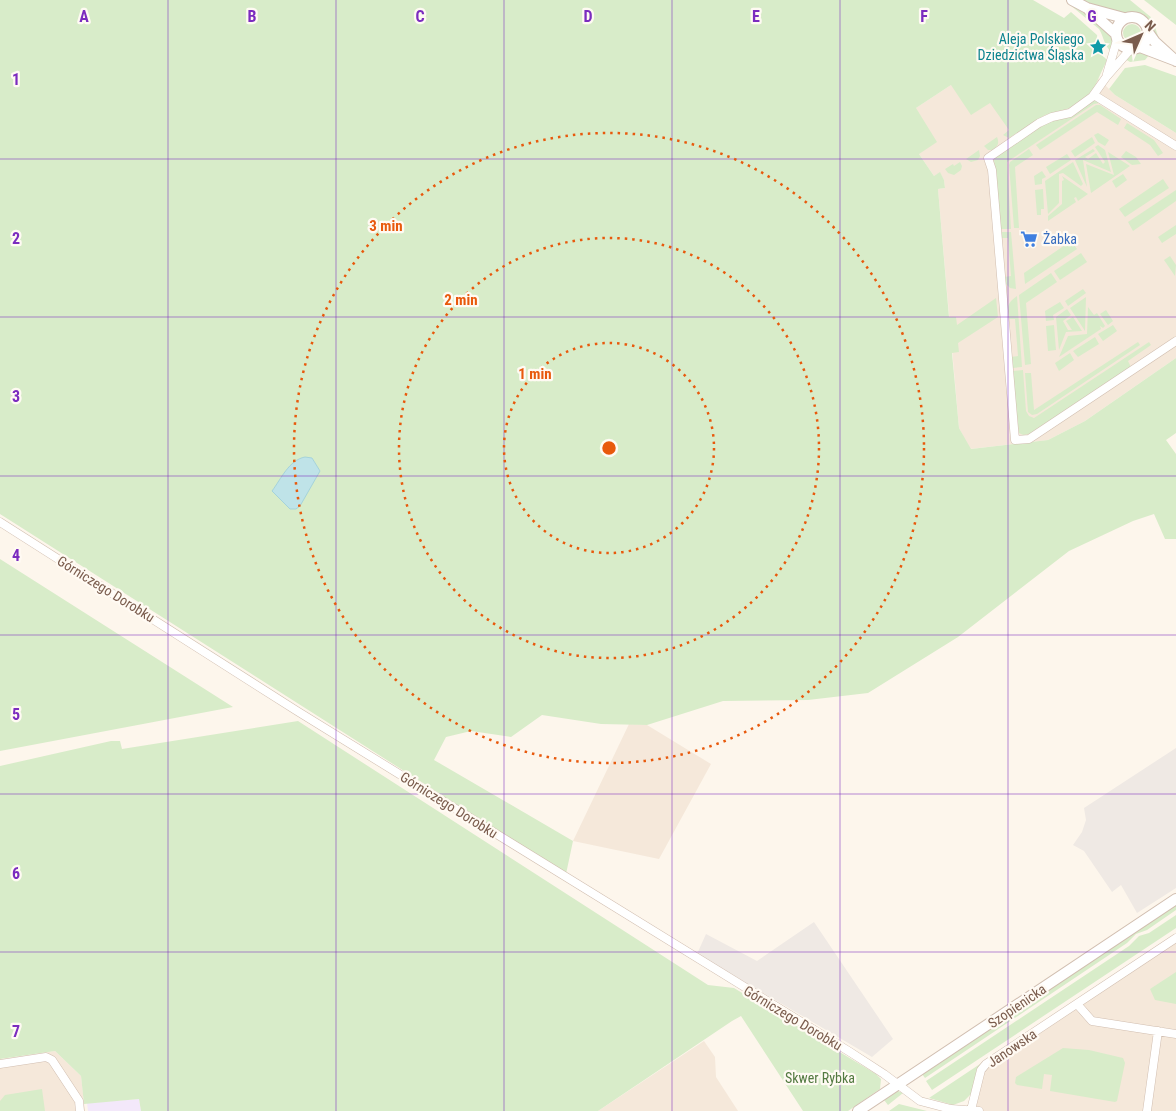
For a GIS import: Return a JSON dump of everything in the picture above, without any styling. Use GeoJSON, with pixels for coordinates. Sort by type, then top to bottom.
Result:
{"type":"FeatureCollection","features":[{"type":"Feature","properties":{"kind":"street"},"geometry":{"type":"LineString","coordinates":[[1072,0],[1087,8],[1124,18],[1133,16],[1142,20],[1155,42],[1175,61]]}},
{"type":"Feature","properties":{"kind":"street"},"geometry":{"type":"LineString","coordinates":[[1087,8],[1117,37],[1123,46],[1137,48],[1175,61]]}},
{"type":"Feature","properties":{"kind":"street"},"geometry":{"type":"LineString","coordinates":[[1107,76],[1117,37],[1118,25],[1124,18]]}},
{"type":"Feature","properties":{"kind":"street"},"geometry":{"type":"LineString","coordinates":[[1148,32],[1146,40],[1137,48],[1128,52],[1107,76],[1094,95],[1070,113],[1052,117],[1039,123],[988,158],[992,170],[1015,440],[1029,439],[1176,341]]}},
{"type":"Feature","properties":{"kind":"street"},"geometry":{"type":"LineString","coordinates":[[1094,95],[1176,146]]}},
{"type":"Feature","properties":{"kind":"street","name":"Górniczego Dorobku"},"geometry":{"type":"LineString","coordinates":[[0,522],[297,711],[850,1052],[899,1084],[920,1101],[951,1109],[975,1110]]}},
{"type":"Feature","properties":{"kind":"street","name":"Szopienicka"},"geometry":{"type":"LineString","coordinates":[[858,1111],[1176,899]]}},
{"type":"Feature","properties":{"kind":"street","name":"Janowska"},"geometry":{"type":"LineString","coordinates":[[975,1110],[981,1070],[986,1064],[1176,938]]}},
{"type":"Feature","properties":{"kind":"street"},"geometry":{"type":"LineString","coordinates":[[1078,1004],[1092,1021],[1176,1034]]}},
{"type":"Feature","properties":{"kind":"street"},"geometry":{"type":"LineString","coordinates":[[1146,1111],[1158,1031]]}},
{"type":"Feature","properties":{"kind":"street"},"geometry":{"type":"LineString","coordinates":[[0,1064],[46,1057],[52,1060],[78,1101],[80,1111]]}},
{"type":"Feature","properties":{"kind":"shaded area"},"geometry":{"type":"Polygon","coordinates":[[[1092,72],[1115,95],[1176,133],[1176,358],[1085,421],[1048,440],[970,449],[959,428],[938,189],[945,188],[944,180],[940,173],[934,176],[919,154],[916,108],[951,85],[1092,72]]]}},
{"type":"Feature","properties":{"kind":"shaded area"},"geometry":{"type":"Polygon","coordinates":[[[629,724],[647,725],[711,764],[659,859],[573,841],[629,724]]]}},
{"type":"Feature","properties":{"kind":"shaded area"},"geometry":{"type":"Polygon","coordinates":[[[1176,748],[1176,888],[1137,913],[1121,885],[1112,892],[1084,851],[1073,845],[1082,832],[1086,820],[1084,808],[1176,748]]]}},
{"type":"Feature","properties":{"kind":"shaded area"},"geometry":{"type":"Polygon","coordinates":[[[814,922],[893,1039],[872,1057],[697,954],[706,934],[757,961],[814,922]]]}},
{"type":"Feature","properties":{"kind":"shaded area"},"geometry":{"type":"Polygon","coordinates":[[[1176,941],[1176,1111],[975,1111],[985,1068],[1176,941]]]}},
{"type":"Feature","properties":{"kind":"shaded area"},"geometry":{"type":"Polygon","coordinates":[[[704,1041],[715,1057],[716,1077],[738,1111],[598,1111],[704,1041]]]}},
{"type":"Feature","properties":{"kind":"shaded area"},"geometry":{"type":"Polygon","coordinates":[[[55,1051],[81,1076],[85,1111],[0,1111],[0,1057],[1,1059],[55,1051]]]}},
{"type":"Feature","properties":{"kind":"shaded area"},"geometry":{"type":"Polygon","coordinates":[[[139,1099],[141,1111],[88,1111],[87,1103],[139,1099]]]}},
{"type":"Feature","properties":{"kind":"green space"},"geometry":{"type":"Polygon","coordinates":[[[0,0],[1033,0],[1064,18],[1071,12],[1097,35],[1103,56],[1107,60],[1093,90],[1088,96],[1070,108],[1045,115],[1009,138],[1003,135],[1009,130],[990,103],[971,115],[951,85],[916,108],[937,142],[919,154],[934,176],[940,172],[944,180],[945,188],[938,189],[949,317],[956,317],[957,325],[996,298],[998,317],[958,343],[959,352],[952,353],[959,428],[971,449],[1048,440],[1085,421],[1176,358],[1176,433],[1166,440],[1176,454],[1176,539],[1165,539],[1154,514],[1133,521],[1069,551],[958,637],[868,693],[808,700],[723,701],[647,725],[601,724],[542,715],[511,737],[471,731],[446,737],[434,760],[573,841],[566,874],[0,514],[0,0]],[[312,458],[272,491],[290,509],[320,471],[312,458]]]}},
{"type":"Feature","properties":{"kind":"green space"},"geometry":{"type":"Polygon","coordinates":[[[1083,0],[1130,0],[1152,18],[1159,39],[1141,15],[1111,12],[1083,0]]]}},
{"type":"Feature","properties":{"kind":"green space"},"geometry":{"type":"Polygon","coordinates":[[[1144,0],[1176,0],[1176,25],[1144,0]]]}},
{"type":"Feature","properties":{"kind":"green space"},"geometry":{"type":"Polygon","coordinates":[[[1069,4],[1105,26],[1113,38],[1111,51],[1107,47],[1099,29],[1069,4]]]}},
{"type":"Feature","properties":{"kind":"green space"},"geometry":{"type":"Polygon","coordinates":[[[1132,24],[1138,27],[1141,33],[1138,39],[1132,42],[1126,39],[1123,33],[1126,27],[1132,24]]]}},
{"type":"Feature","properties":{"kind":"green space"},"geometry":{"type":"Polygon","coordinates":[[[1143,52],[1150,54],[1145,60],[1130,62],[1125,59],[1134,53],[1143,52]]]}},
{"type":"Feature","properties":{"kind":"green space"},"geometry":{"type":"Polygon","coordinates":[[[1145,65],[1176,76],[1176,133],[1115,95],[1109,89],[1125,68],[1145,65]]]}},
{"type":"Feature","properties":{"kind":"green space"},"geometry":{"type":"Polygon","coordinates":[[[1093,101],[1097,101],[1104,106],[1099,103],[1094,104],[1007,162],[1011,229],[1001,229],[994,160],[996,156],[1042,125],[1075,113],[1093,101]]]}},
{"type":"Feature","properties":{"kind":"green space"},"geometry":{"type":"Polygon","coordinates":[[[1096,105],[1100,105],[1121,119],[1118,125],[1097,112],[1040,150],[1036,145],[1096,105]]]}},
{"type":"Feature","properties":{"kind":"green space"},"geometry":{"type":"Polygon","coordinates":[[[1127,123],[1154,140],[1163,153],[1158,156],[1150,145],[1124,128],[1127,123]]]}},
{"type":"Feature","properties":{"kind":"green space"},"geometry":{"type":"Polygon","coordinates":[[[1098,133],[1109,140],[1105,146],[1098,142],[1094,135],[1098,133]]]}},
{"type":"Feature","properties":{"kind":"green space"},"geometry":{"type":"Polygon","coordinates":[[[997,137],[997,146],[992,150],[988,150],[984,146],[997,137]]]}},
{"type":"Feature","properties":{"kind":"green space"},"geometry":{"type":"Polygon","coordinates":[[[1092,137],[1095,143],[1075,157],[1071,151],[1092,137]]]}},
{"type":"Feature","properties":{"kind":"green space"},"geometry":{"type":"Polygon","coordinates":[[[1098,145],[1105,150],[1111,172],[1083,160],[1087,187],[1075,160],[1093,149],[1095,151],[1085,157],[1088,159],[1096,153],[1103,164],[1105,162],[1095,147],[1098,145]]]}},
{"type":"Feature","properties":{"kind":"green space"},"geometry":{"type":"Polygon","coordinates":[[[1029,149],[1033,155],[1015,167],[1019,228],[1014,228],[1009,165],[1010,162],[1029,149]]]}},
{"type":"Feature","properties":{"kind":"green space"},"geometry":{"type":"Polygon","coordinates":[[[979,150],[980,156],[978,160],[971,162],[966,159],[979,150]]]}},
{"type":"Feature","properties":{"kind":"green space"},"geometry":{"type":"Polygon","coordinates":[[[1126,151],[1136,157],[1141,164],[1132,165],[1121,157],[1126,151]]]}},
{"type":"Feature","properties":{"kind":"green space"},"geometry":{"type":"Polygon","coordinates":[[[1108,152],[1130,166],[1091,193],[1086,164],[1114,175],[1108,152]]]}},
{"type":"Feature","properties":{"kind":"green space"},"geometry":{"type":"Polygon","coordinates":[[[1067,154],[1071,160],[1050,174],[1046,167],[1067,154]]]}},
{"type":"Feature","properties":{"kind":"green space"},"geometry":{"type":"Polygon","coordinates":[[[960,162],[961,170],[954,175],[948,173],[945,169],[953,164],[954,166],[960,162]]]}},
{"type":"Feature","properties":{"kind":"green space"},"geometry":{"type":"Polygon","coordinates":[[[1073,162],[1083,184],[1081,186],[1063,173],[1059,174],[1059,203],[1048,214],[1045,181],[1073,162]]]}},
{"type":"Feature","properties":{"kind":"green space"},"geometry":{"type":"Polygon","coordinates":[[[1042,171],[1046,177],[1042,179],[1042,184],[1035,185],[1034,176],[1042,171]]]}},
{"type":"Feature","properties":{"kind":"green space"},"geometry":{"type":"Polygon","coordinates":[[[1123,174],[1127,180],[1116,188],[1112,181],[1123,174]]]}},
{"type":"Feature","properties":{"kind":"green space"},"geometry":{"type":"Polygon","coordinates":[[[1062,176],[1088,194],[1078,201],[1076,197],[1074,198],[1076,202],[1048,221],[1048,216],[1062,204],[1062,181],[1064,180],[1062,176]]]}},
{"type":"Feature","properties":{"kind":"green space"},"geometry":{"type":"Polygon","coordinates":[[[1163,179],[1169,188],[1125,217],[1119,209],[1163,179]]]}},
{"type":"Feature","properties":{"kind":"green space"},"geometry":{"type":"Polygon","coordinates":[[[1043,189],[1044,209],[1041,209],[1041,215],[1037,215],[1035,190],[1043,189]]]}},
{"type":"Feature","properties":{"kind":"green space"},"geometry":{"type":"Polygon","coordinates":[[[1176,190],[1176,201],[1133,231],[1128,222],[1176,190]]]}},
{"type":"Feature","properties":{"kind":"green space"},"geometry":{"type":"Polygon","coordinates":[[[1176,225],[1176,234],[1162,243],[1158,237],[1176,225]]]}},
{"type":"Feature","properties":{"kind":"green space"},"geometry":{"type":"Polygon","coordinates":[[[1001,232],[1011,232],[1016,289],[1010,288],[1006,284],[1004,277],[1011,276],[1008,238],[1001,238],[1001,232]]]}},
{"type":"Feature","properties":{"kind":"green space"},"geometry":{"type":"Polygon","coordinates":[[[1071,241],[1077,249],[1025,284],[1024,273],[1071,241]]]}},
{"type":"Feature","properties":{"kind":"green space"},"geometry":{"type":"Polygon","coordinates":[[[1081,253],[1087,262],[1060,280],[1054,271],[1081,253]]]}},
{"type":"Feature","properties":{"kind":"green space"},"geometry":{"type":"Polygon","coordinates":[[[1170,256],[1176,265],[1175,276],[1164,260],[1170,256]]]}},
{"type":"Feature","properties":{"kind":"green space"},"geometry":{"type":"Polygon","coordinates":[[[1051,273],[1057,282],[1026,303],[1031,364],[1025,365],[1019,295],[1051,273]]]}},
{"type":"Feature","properties":{"kind":"green space"},"geometry":{"type":"Polygon","coordinates":[[[1083,289],[1086,293],[1068,306],[1065,301],[1083,289]]]}},
{"type":"Feature","properties":{"kind":"green space"},"geometry":{"type":"Polygon","coordinates":[[[1017,296],[1022,367],[1012,368],[1011,357],[1018,356],[1015,319],[1008,319],[1008,308],[1009,303],[1017,296]]]}},
{"type":"Feature","properties":{"kind":"green space"},"geometry":{"type":"Polygon","coordinates":[[[1086,297],[1085,331],[1070,308],[1086,297]]]}},
{"type":"Feature","properties":{"kind":"green space"},"geometry":{"type":"Polygon","coordinates":[[[1060,302],[1064,308],[1053,315],[1054,320],[1046,321],[1045,311],[1060,302]]]}},
{"type":"Feature","properties":{"kind":"green space"},"geometry":{"type":"Polygon","coordinates":[[[1088,307],[1094,315],[1097,313],[1105,326],[1103,328],[1100,326],[1101,329],[1059,357],[1068,336],[1087,334],[1088,307]]]}},
{"type":"Feature","properties":{"kind":"green space"},"geometry":{"type":"Polygon","coordinates":[[[1067,309],[1071,315],[1063,321],[1068,330],[1072,330],[1066,321],[1073,317],[1082,331],[1066,332],[1059,350],[1056,317],[1067,309]]]}},
{"type":"Feature","properties":{"kind":"green space"},"geometry":{"type":"Polygon","coordinates":[[[1106,310],[1113,321],[1108,325],[1100,314],[1106,310]]]}},
{"type":"Feature","properties":{"kind":"green space"},"geometry":{"type":"Polygon","coordinates":[[[1054,325],[1056,350],[1048,351],[1046,326],[1054,325]]]}},
{"type":"Feature","properties":{"kind":"green space"},"geometry":{"type":"Polygon","coordinates":[[[1113,325],[1117,331],[1103,341],[1098,334],[1113,325]]]}},
{"type":"Feature","properties":{"kind":"green space"},"geometry":{"type":"Polygon","coordinates":[[[1095,337],[1099,344],[1078,357],[1073,351],[1095,337]]]}},
{"type":"Feature","properties":{"kind":"green space"},"geometry":{"type":"Polygon","coordinates":[[[1138,342],[1140,345],[1037,414],[1032,415],[1028,412],[1025,373],[1031,373],[1034,410],[1138,342]]]}},
{"type":"Feature","properties":{"kind":"green space"},"geometry":{"type":"Polygon","coordinates":[[[1149,342],[1151,345],[1128,361],[1131,367],[1029,434],[1023,435],[1019,433],[1012,371],[1023,370],[1026,411],[1029,416],[1034,418],[1149,342]]]}},
{"type":"Feature","properties":{"kind":"green space"},"geometry":{"type":"Polygon","coordinates":[[[1070,353],[1074,360],[1059,371],[1055,363],[1070,353]]]}},
{"type":"Feature","properties":{"kind":"green space"},"geometry":{"type":"Polygon","coordinates":[[[0,559],[233,707],[0,751],[0,559]]]}},
{"type":"Feature","properties":{"kind":"green space","name":"Skwer Rybka"},"geometry":{"type":"Polygon","coordinates":[[[298,721],[708,985],[734,988],[876,1074],[881,1079],[880,1089],[848,1111],[803,1111],[741,1016],[598,1111],[141,1111],[139,1099],[84,1104],[81,1076],[55,1051],[0,1059],[0,766],[111,741],[120,741],[122,749],[298,721]]]}},
{"type":"Feature","properties":{"kind":"green space"},"geometry":{"type":"Polygon","coordinates":[[[1176,905],[1176,910],[1147,930],[1136,934],[1127,943],[925,1078],[922,1074],[1176,905]]]}},
{"type":"Feature","properties":{"kind":"green space"},"geometry":{"type":"Polygon","coordinates":[[[1176,915],[1176,928],[932,1090],[926,1081],[1129,946],[1139,936],[1149,933],[1176,915]]]}},
{"type":"Feature","properties":{"kind":"green space"},"geometry":{"type":"Polygon","coordinates":[[[1176,972],[1176,1004],[1155,1000],[1150,989],[1176,972]]]}},
{"type":"Feature","properties":{"kind":"green space"},"geometry":{"type":"Polygon","coordinates":[[[1076,1000],[1077,1002],[977,1071],[971,1094],[964,1101],[953,1105],[929,1098],[1076,1000]]]}},
{"type":"Feature","properties":{"kind":"green space"},"geometry":{"type":"Polygon","coordinates":[[[1063,1048],[1089,1050],[1123,1058],[1125,1063],[1117,1101],[1050,1091],[1052,1075],[1044,1074],[1042,1089],[1017,1085],[1015,1083],[1016,1077],[1063,1048]]]}},
{"type":"Feature","properties":{"kind":"green space"},"geometry":{"type":"Polygon","coordinates":[[[42,1089],[45,1111],[0,1111],[0,1101],[5,1095],[42,1089]]]}},
{"type":"Feature","properties":{"kind":"green space"},"geometry":{"type":"Polygon","coordinates":[[[898,1091],[903,1093],[888,1105],[884,1100],[898,1091]]]}},
{"type":"Feature","properties":{"kind":"green space"},"geometry":{"type":"Polygon","coordinates":[[[899,1104],[927,1111],[889,1111],[899,1104]]]}},
{"type":"Feature","properties":{"kind":"water"},"geometry":{"type":"Polygon","coordinates":[[[305,457],[312,458],[320,471],[300,506],[296,509],[290,509],[272,491],[290,466],[305,457]]]}},
{"type":"Feature","properties":{"kind":"place","name":"Aleja Polskiego Dziedzictwa Śląska"},"geometry":{"type":"Point","coordinates":[1098,47]}},
{"type":"Feature","properties":{"kind":"place","name":"Żabka"},"geometry":{"type":"Point","coordinates":[1029,239]}}]}
